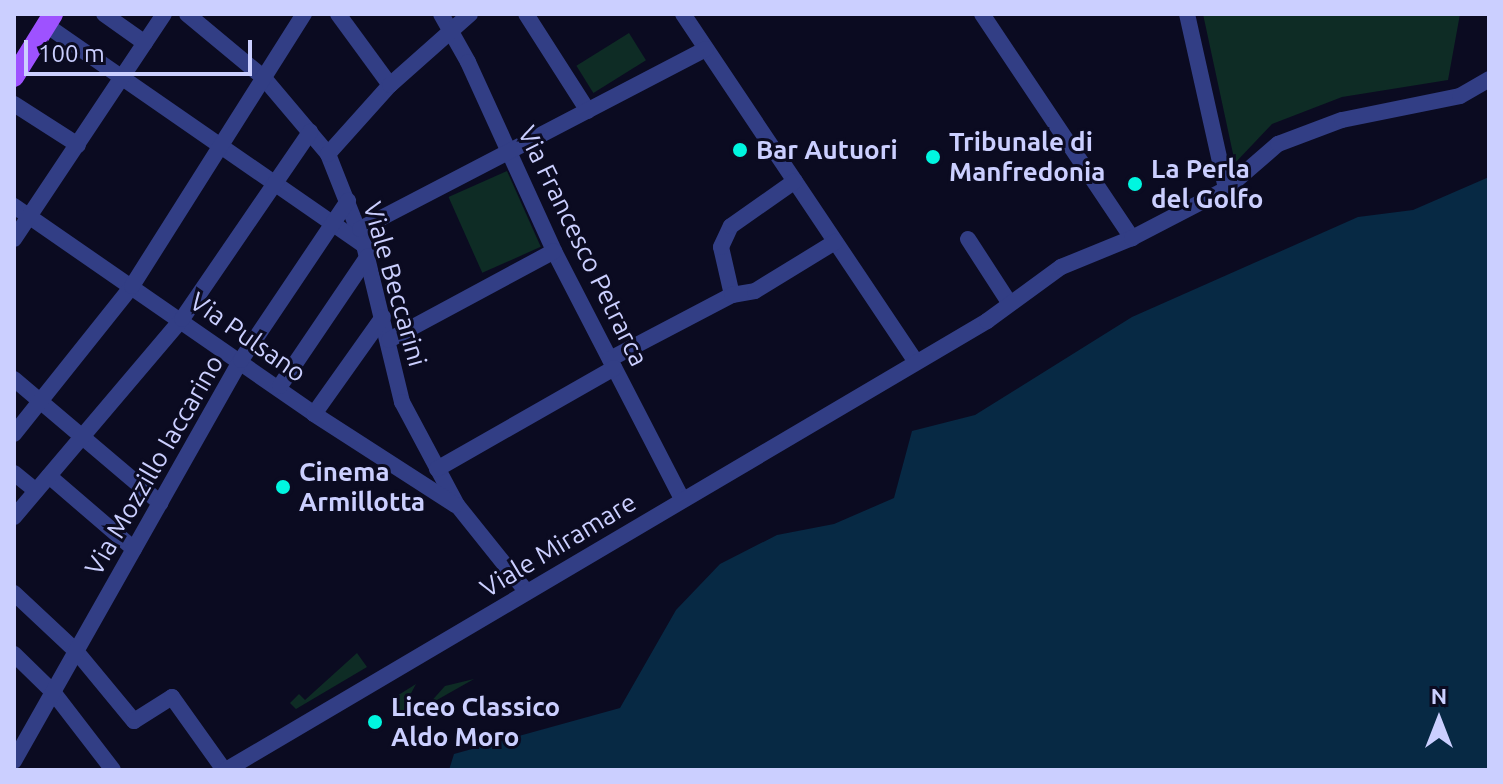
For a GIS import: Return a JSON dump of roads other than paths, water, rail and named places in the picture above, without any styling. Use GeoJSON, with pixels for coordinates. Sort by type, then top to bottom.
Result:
{"type":"FeatureCollection","features":[{"type":"Feature","properties":{"kind":"main road"},"geometry":{"type":"LineString","coordinates":[[14,77],[50,19]]}},
{"type":"Feature","properties":{"kind":"street"},"geometry":{"type":"LineString","coordinates":[[104,14],[145,43]]}},
{"type":"Feature","properties":{"kind":"street"},"geometry":{"type":"LineString","coordinates":[[14,239],[164,14]]}},
{"type":"Feature","properties":{"kind":"street","name":"Viale Beccarini"},"geometry":{"type":"LineString","coordinates":[[187,14],[263,77],[328,154],[364,243],[402,402],[457,505],[526,591]]}},
{"type":"Feature","properties":{"kind":"street"},"geometry":{"type":"LineString","coordinates":[[14,434],[132,286],[304,14]]}},
{"type":"Feature","properties":{"kind":"street"},"geometry":{"type":"LineString","coordinates":[[338,14],[390,85]]}},
{"type":"Feature","properties":{"kind":"street","name":"Via Francesco Petrarca"},"geometry":{"type":"LineString","coordinates":[[441,14],[451,29],[554,251],[682,499]]}},
{"type":"Feature","properties":{"kind":"street"},"geometry":{"type":"LineString","coordinates":[[328,154],[390,85],[470,14]]}},
{"type":"Feature","properties":{"kind":"street"},"geometry":{"type":"LineString","coordinates":[[526,14],[588,111]]}},
{"type":"Feature","properties":{"kind":"street"},"geometry":{"type":"LineString","coordinates":[[683,14],[915,360]]}},
{"type":"Feature","properties":{"kind":"street"},"geometry":{"type":"LineString","coordinates":[[982,14],[1132,238]]}},
{"type":"Feature","properties":{"kind":"street"},"geometry":{"type":"LineString","coordinates":[[1187,14],[1226,189]]}},
{"type":"Feature","properties":{"kind":"street"},"geometry":{"type":"LineString","coordinates":[[50,19],[274,185],[364,243]]}},
{"type":"Feature","properties":{"kind":"street"},"geometry":{"type":"LineString","coordinates":[[280,386],[364,243],[509,152],[706,49]]}},
{"type":"Feature","properties":{"kind":"street","name":"Viale Miramare"},"geometry":{"type":"LineString","coordinates":[[225,770],[1010,304],[1061,267],[1132,238],[1226,189],[1278,144],[1342,120],[1460,96],[1489,79]]}},
{"type":"Feature","properties":{"kind":"street"},"geometry":{"type":"LineString","coordinates":[[14,104],[78,145]]}},
{"type":"Feature","properties":{"kind":"street"},"geometry":{"type":"LineString","coordinates":[[14,517],[182,319],[310,132]]}},
{"type":"Feature","properties":{"kind":"street"},"geometry":{"type":"LineString","coordinates":[[732,295],[721,247],[731,226],[795,181]]}},
{"type":"Feature","properties":{"kind":"street","name":"Via Mozzillo Iaccarino"},"geometry":{"type":"LineString","coordinates":[[14,761],[241,360],[348,201]]}},
{"type":"Feature","properties":{"kind":"street","name":"Via Pulsano"},"geometry":{"type":"LineString","coordinates":[[14,206],[280,386],[314,414],[457,505]]}},
{"type":"Feature","properties":{"kind":"street"},"geometry":{"type":"LineString","coordinates":[[968,239],[1010,304]]}},
{"type":"Feature","properties":{"kind":"street"},"geometry":{"type":"LineString","coordinates":[[437,469],[612,363],[732,295],[755,291],[835,242]]}},
{"type":"Feature","properties":{"kind":"street"},"geometry":{"type":"LineString","coordinates":[[389,340],[554,251]]}},
{"type":"Feature","properties":{"kind":"street"},"geometry":{"type":"LineString","coordinates":[[314,414],[383,317]]}},
{"type":"Feature","properties":{"kind":"street"},"geometry":{"type":"LineString","coordinates":[[14,379],[160,503]]}},
{"type":"Feature","properties":{"kind":"street"},"geometry":{"type":"LineString","coordinates":[[14,473],[36,491]]}},
{"type":"Feature","properties":{"kind":"street"},"geometry":{"type":"LineString","coordinates":[[49,476],[134,549]]}},
{"type":"Feature","properties":{"kind":"street"},"geometry":{"type":"LineString","coordinates":[[14,593],[76,651],[134,721],[172,697],[225,770]]}},
{"type":"Feature","properties":{"kind":"street"},"geometry":{"type":"LineString","coordinates":[[14,654],[53,692],[113,770]]}},
{"type":"Feature","properties":{"kind":"water"},"geometry":{"type":"Polygon","coordinates":[[[1489,177],[1489,770],[449,770],[454,754],[620,708],[676,610],[720,564],[777,535],[834,524],[894,498],[912,431],[975,415],[1132,317],[1358,217],[1413,210],[1489,177]]]}},
{"type":"Feature","properties":{"kind":"place","name":"Bar Autuori"},"geometry":{"type":"Point","coordinates":[740,150]}},
{"type":"Feature","properties":{"kind":"place","name":"Tribunale di Manfredonia"},"geometry":{"type":"Point","coordinates":[933,157]}},
{"type":"Feature","properties":{"kind":"place","name":"La Perla del Golfo"},"geometry":{"type":"Point","coordinates":[1135,184]}},
{"type":"Feature","properties":{"kind":"place","name":"Cinema Armillotta"},"geometry":{"type":"Point","coordinates":[283,487]}},
{"type":"Feature","properties":{"kind":"place","name":"Liceo Classico Aldo Moro"},"geometry":{"type":"Point","coordinates":[375,722]}}]}
